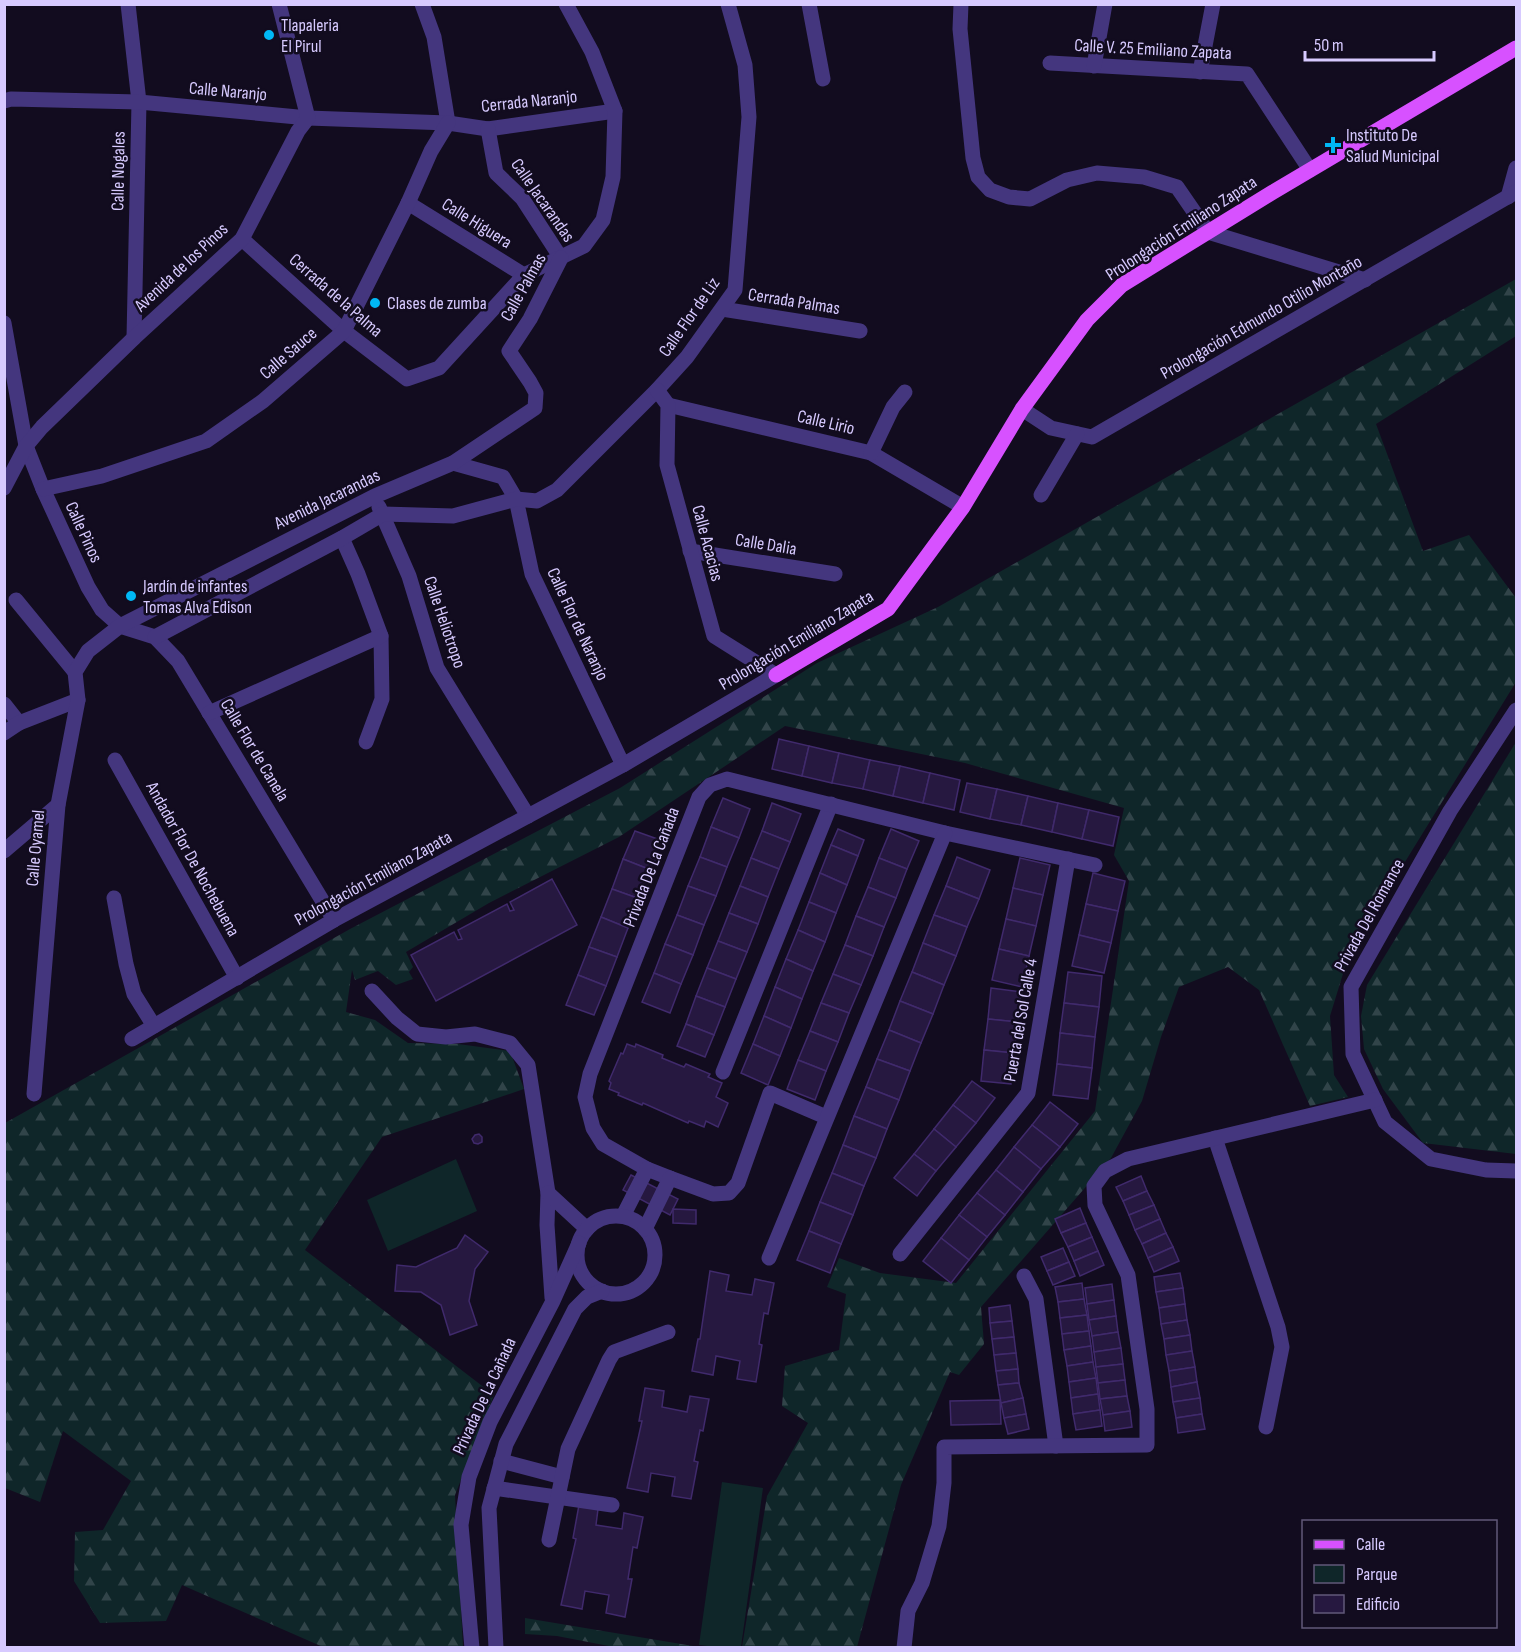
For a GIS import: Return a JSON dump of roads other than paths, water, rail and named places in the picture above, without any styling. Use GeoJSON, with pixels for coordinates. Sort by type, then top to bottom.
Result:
{"type":"FeatureCollection","features":[{"type":"Feature","properties":{"kind":"main road","name":"Prolongación Emiliano Zapata"},"geometry":{"type":"LineString","coordinates":[[776,675],[888,609],[963,507],[1022,409],[1087,320],[1122,285],[1516,48]]}},
{"type":"Feature","properties":{"kind":"street","name":"Calle Nogales"},"geometry":{"type":"LineString","coordinates":[[128,4],[139,102],[134,338]]}},
{"type":"Feature","properties":{"kind":"street"},"geometry":{"type":"LineString","coordinates":[[279,4],[308,118]]}},
{"type":"Feature","properties":{"kind":"street"},"geometry":{"type":"LineString","coordinates":[[422,4],[434,37],[448,123]]}},
{"type":"Feature","properties":{"kind":"street","name":"Calle Palmas"},"geometry":{"type":"LineString","coordinates":[[536,393],[509,351],[530,319],[561,258],[584,246],[603,220],[613,177],[615,111],[592,52],[566,4]]}},
{"type":"Feature","properties":{"kind":"street","name":"Calle Flor de Liz"},"geometry":{"type":"LineString","coordinates":[[516,499],[537,501],[557,490],[687,357],[735,290],[749,117],[745,64],[728,4]]}},
{"type":"Feature","properties":{"kind":"street"},"geometry":{"type":"LineString","coordinates":[[809,4],[824,79]]}},
{"type":"Feature","properties":{"kind":"street"},"geometry":{"type":"LineString","coordinates":[[961,4],[960,28],[973,158],[978,177],[990,190],[1009,197],[1030,199],[1067,180],[1097,173],[1144,177],[1177,187],[1208,232],[1365,280]]}},
{"type":"Feature","properties":{"kind":"street"},"geometry":{"type":"LineString","coordinates":[[1094,66],[1105,4]]}},
{"type":"Feature","properties":{"kind":"street"},"geometry":{"type":"LineString","coordinates":[[1200,72],[1213,4]]}},
{"type":"Feature","properties":{"kind":"street","name":"Calle V. 25 Emiliano Zapata"},"geometry":{"type":"LineString","coordinates":[[1050,63],[1247,74],[1310,170]]}},
{"type":"Feature","properties":{"kind":"street","name":"Calle Naranjo"},"geometry":{"type":"LineString","coordinates":[[4,101],[10,99],[139,102],[308,118],[448,123]]}},
{"type":"Feature","properties":{"kind":"street","name":"Cerrada Naranjo"},"geometry":{"type":"LineString","coordinates":[[448,123],[488,129],[615,111]]}},
{"type":"Feature","properties":{"kind":"street","name":"Avenida de los Pinos"},"geometry":{"type":"LineString","coordinates":[[4,488],[26,446],[42,427],[134,338],[242,239],[298,131],[308,118]]}},
{"type":"Feature","properties":{"kind":"street","name":"Calle Sauce"},"geometry":{"type":"LineString","coordinates":[[43,489],[102,476],[206,441],[263,400],[344,331],[408,203],[431,151],[448,123]]}},
{"type":"Feature","properties":{"kind":"street","name":"Calle Jacarandas"},"geometry":{"type":"LineString","coordinates":[[488,129],[496,173],[522,198],[561,258]]}},
{"type":"Feature","properties":{"kind":"street"},"geometry":{"type":"LineString","coordinates":[[1512,195],[1516,168]]}},
{"type":"Feature","properties":{"kind":"street","name":"Prolongación Edmundo Otilio Montaño"},"geometry":{"type":"LineString","coordinates":[[1022,409],[1051,428],[1092,437],[1512,195]]}},
{"type":"Feature","properties":{"kind":"street","name":"Calle Higuera"},"geometry":{"type":"LineString","coordinates":[[408,203],[525,275]]}},
{"type":"Feature","properties":{"kind":"street","name":"Cerrada de la Palma"},"geometry":{"type":"LineString","coordinates":[[242,239],[344,331],[407,379],[439,368],[525,275]]}},
{"type":"Feature","properties":{"kind":"street"},"geometry":{"type":"LineString","coordinates":[[525,275],[561,258]]}},
{"type":"Feature","properties":{"kind":"street","name":"Cerrada Palmas"},"geometry":{"type":"LineString","coordinates":[[722,309],[860,331]]}},
{"type":"Feature","properties":{"kind":"street"},"geometry":{"type":"LineString","coordinates":[[4,323],[26,446]]}},
{"type":"Feature","properties":{"kind":"street"},"geometry":{"type":"LineString","coordinates":[[657,390],[668,405]]}},
{"type":"Feature","properties":{"kind":"street"},"geometry":{"type":"LineString","coordinates":[[871,453],[893,407],[905,392]]}},
{"type":"Feature","properties":{"kind":"street","name":"Avenida Jacarandas"},"geometry":{"type":"LineString","coordinates":[[120,626],[375,496],[453,463],[535,408],[536,393]]}},
{"type":"Feature","properties":{"kind":"street","name":"Calle Lirio"},"geometry":{"type":"LineString","coordinates":[[668,405],[871,453],[963,507]]}},
{"type":"Feature","properties":{"kind":"street","name":"Calle Acacias"},"geometry":{"type":"LineString","coordinates":[[668,405],[667,465],[714,636],[776,675]]}},
{"type":"Feature","properties":{"kind":"street"},"geometry":{"type":"LineString","coordinates":[[1041,495],[1077,434]]}},
{"type":"Feature","properties":{"kind":"street","name":"Calle Pinos"},"geometry":{"type":"LineString","coordinates":[[26,446],[88,587],[102,610],[120,626]]}},
{"type":"Feature","properties":{"kind":"street","name":"Calle Flor de Naranjo"},"geometry":{"type":"LineString","coordinates":[[453,463],[503,477],[516,499],[532,574],[623,765]]}},
{"type":"Feature","properties":{"kind":"street","name":"Calle Heliotropo"},"geometry":{"type":"LineString","coordinates":[[375,496],[409,576],[437,668],[528,816]]}},
{"type":"Feature","properties":{"kind":"street"},"geometry":{"type":"LineString","coordinates":[[155,637],[383,514],[453,516],[516,499]]}},
{"type":"Feature","properties":{"kind":"street"},"geometry":{"type":"LineString","coordinates":[[342,538],[381,636],[382,699],[366,742]]}},
{"type":"Feature","properties":{"kind":"street","name":"Calle Dalia"},"geometry":{"type":"LineString","coordinates":[[690,551],[835,574]]}},
{"type":"Feature","properties":{"kind":"street"},"geometry":{"type":"LineString","coordinates":[[16,600],[75,672],[88,651],[120,626]]}},
{"type":"Feature","properties":{"kind":"street","name":"Calle Flor de Canela"},"geometry":{"type":"LineString","coordinates":[[120,626],[155,637],[178,661],[334,920]]}},
{"type":"Feature","properties":{"kind":"street"},"geometry":{"type":"LineString","coordinates":[[209,713],[381,636]]}},
{"type":"Feature","properties":{"kind":"street","name":"Calle Oyamel"},"geometry":{"type":"LineString","coordinates":[[34,1094],[58,805],[78,700],[75,672]]}},
{"type":"Feature","properties":{"kind":"street","name":"Prolongación Emiliano Zapata"},"geometry":{"type":"LineString","coordinates":[[132,1039],[334,920],[623,765],[776,675]]}},
{"type":"Feature","properties":{"kind":"street"},"geometry":{"type":"LineString","coordinates":[[4,733],[19,723],[78,700]]}},
{"type":"Feature","properties":{"kind":"street"},"geometry":{"type":"LineString","coordinates":[[4,704],[19,723]]}},
{"type":"Feature","properties":{"kind":"street","name":"Privada Del Romance"},"geometry":{"type":"LineString","coordinates":[[1516,710],[1450,811],[1352,987],[1353,1054],[1385,1122],[1431,1159],[1486,1170],[1516,1171]]}},
{"type":"Feature","properties":{"kind":"street","name":"Andador Flor De Nochebuena"},"geometry":{"type":"LineString","coordinates":[[115,760],[237,978]]}},
{"type":"Feature","properties":{"kind":"street","name":"Privada De La Cañada"},"geometry":{"type":"LineString","coordinates":[[826,1117],[770,1093],[738,1183],[729,1193],[713,1194],[647,1169],[603,1144],[593,1128],[585,1097],[590,1074],[699,797],[710,785],[727,779],[945,832],[1095,865]]}},
{"type":"Feature","properties":{"kind":"street"},"geometry":{"type":"LineString","coordinates":[[723,1072],[831,804]]}},
{"type":"Feature","properties":{"kind":"street"},"geometry":{"type":"LineString","coordinates":[[4,851],[58,805]]}},
{"type":"Feature","properties":{"kind":"street"},"geometry":{"type":"LineString","coordinates":[[769,1258],[945,832]]}},
{"type":"Feature","properties":{"kind":"street","name":"Puerta del Sol Calle 4"},"geometry":{"type":"LineString","coordinates":[[900,1254],[1028,1094],[1068,859]]}},
{"type":"Feature","properties":{"kind":"street"},"geometry":{"type":"LineString","coordinates":[[114,898],[134,994],[154,1026]]}},
{"type":"Feature","properties":{"kind":"street"},"geometry":{"type":"LineString","coordinates":[[372,991],[397,1018],[417,1034],[446,1037],[475,1034],[510,1043],[528,1065],[548,1193],[547,1226],[553,1301]]}},
{"type":"Feature","properties":{"kind":"street"},"geometry":{"type":"LineString","coordinates":[[904,1647],[908,1611],[922,1583],[939,1526],[944,1483],[944,1447],[1147,1445],[1147,1409],[1128,1275],[1095,1205],[1094,1186],[1105,1171],[1128,1159],[1375,1100]]}},
{"type":"Feature","properties":{"kind":"street"},"geometry":{"type":"LineString","coordinates":[[1215,1138],[1282,1347],[1266,1427]]}},
{"type":"Feature","properties":{"kind":"street"},"geometry":{"type":"LineString","coordinates":[[623,1216],[647,1169]]}},
{"type":"Feature","properties":{"kind":"street"},"geometry":{"type":"LineString","coordinates":[[645,1229],[670,1178]]}},
{"type":"Feature","properties":{"kind":"street"},"geometry":{"type":"LineString","coordinates":[[548,1193],[587,1229]]}},
{"type":"Feature","properties":{"kind":"street"},"geometry":{"type":"LineString","coordinates":[[610,1216],[623,1216],[635,1221],[645,1229],[652,1240],[655,1253],[653,1266],[638,1287],[626,1292],[602,1291],[589,1283],[582,1274],[577,1254],[579,1243],[587,1229],[597,1221],[610,1216]]}},
{"type":"Feature","properties":{"kind":"street","name":"Privada De La Cañada"},"geometry":{"type":"LineString","coordinates":[[472,1647],[461,1525],[469,1477],[489,1422],[553,1301],[579,1243]]}},
{"type":"Feature","properties":{"kind":"street"},"geometry":{"type":"LineString","coordinates":[[1024,1276],[1036,1299],[1056,1446]]}},
{"type":"Feature","properties":{"kind":"street"},"geometry":{"type":"LineString","coordinates":[[496,1647],[489,1508],[506,1444],[575,1309],[587,1297],[602,1291]]}},
{"type":"Feature","properties":{"kind":"street"},"geometry":{"type":"LineString","coordinates":[[549,1540],[568,1449],[614,1352],[668,1332]]}},
{"type":"Feature","properties":{"kind":"street"},"geometry":{"type":"LineString","coordinates":[[501,1461],[562,1478]]}},
{"type":"Feature","properties":{"kind":"street"},"geometry":{"type":"LineString","coordinates":[[494,1488],[612,1505]]}},
{"type":"Feature","properties":{"kind":"place","name":"Tlapaleria El Pirul"},"geometry":{"type":"Point","coordinates":[269,35]}},
{"type":"Feature","properties":{"kind":"place","name":"Instituto De Salud Municipal"},"geometry":{"type":"Point","coordinates":[1333,145]}},
{"type":"Feature","properties":{"kind":"place","name":"Clases de zumba"},"geometry":{"type":"Point","coordinates":[375,303]}},
{"type":"Feature","properties":{"kind":"place","name":"Jardín de infantes Tomas Alva Edison"},"geometry":{"type":"Point","coordinates":[131,596]}}]}
